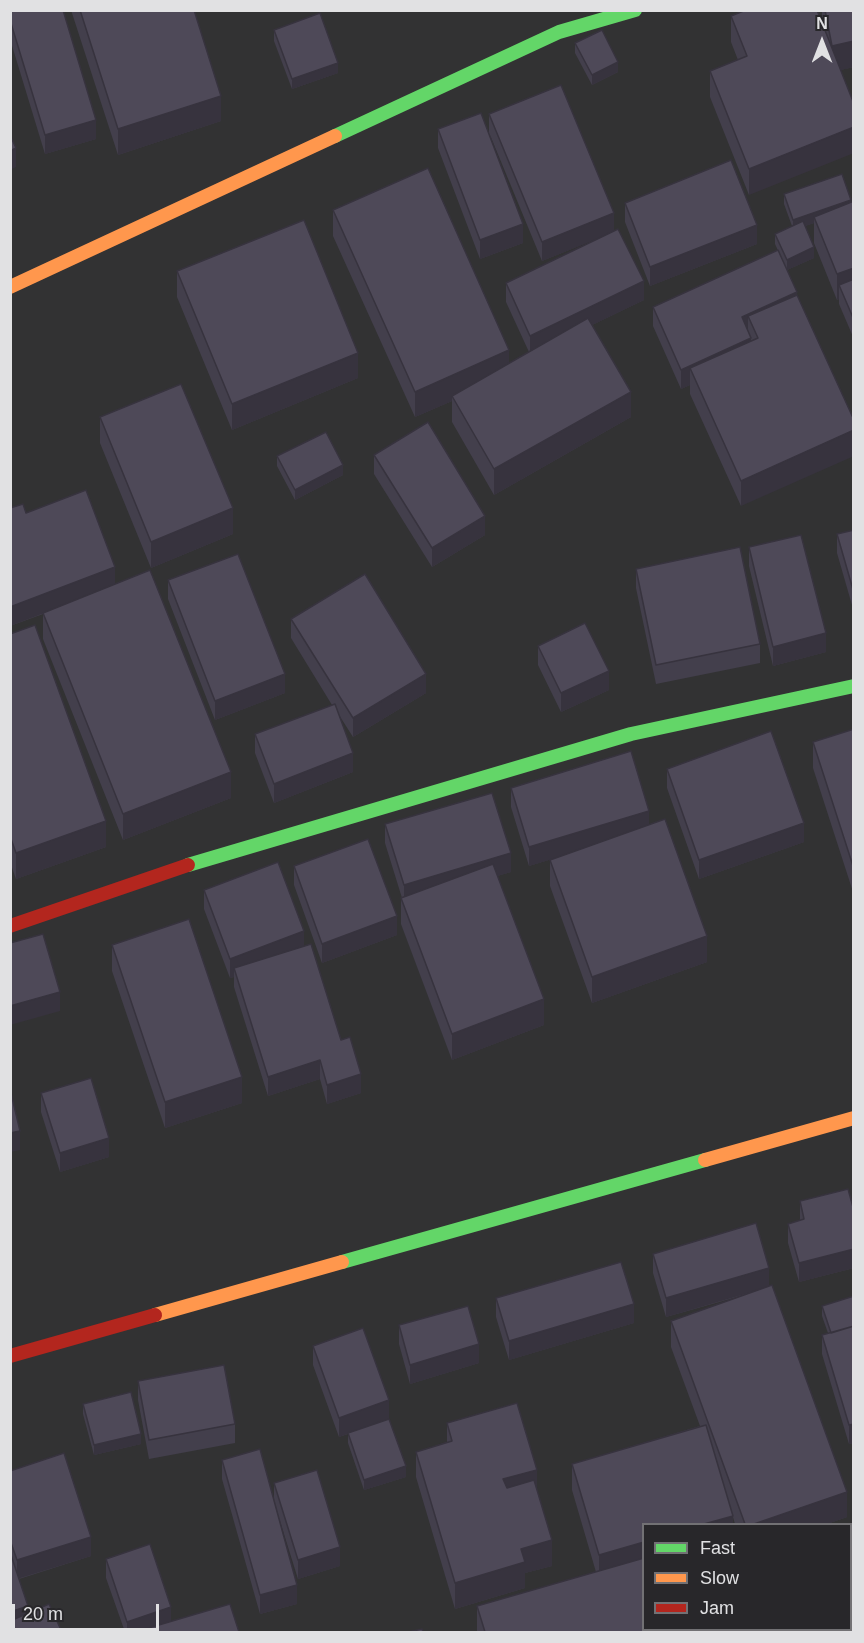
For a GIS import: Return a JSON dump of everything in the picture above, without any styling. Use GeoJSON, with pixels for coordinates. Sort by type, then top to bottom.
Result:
{"type":"FeatureCollection","features":[{"type":"Feature","properties":{"kind":"street"},"geometry":{"type":"LineString","coordinates":[[10,287],[559,32],[635,10]]}},
{"type":"Feature","properties":{"kind":"street"},"geometry":{"type":"LineString","coordinates":[[10,926],[189,865],[631,734],[854,686]]}},
{"type":"Feature","properties":{"kind":"street"},"geometry":{"type":"LineString","coordinates":[[10,1356],[854,1118]]}},
{"type":"Feature","properties":{"kind":"building"},"geometry":{"type":"Polygon","coordinates":[[[10,10],[63,10],[96,120],[45,135],[10,20],[10,10]]]}},
{"type":"Feature","properties":{"kind":"building"},"geometry":{"type":"Polygon","coordinates":[[[80,10],[194,10],[221,96],[118,129],[80,10]]]}},
{"type":"Feature","properties":{"kind":"building"},"geometry":{"type":"Polygon","coordinates":[[[746,10],[817,10],[854,104],[854,127],[749,169],[710,71],[747,56],[731,16],[746,10]]]}},
{"type":"Feature","properties":{"kind":"building"},"geometry":{"type":"Polygon","coordinates":[[[825,10],[854,10],[854,41],[832,46],[825,10]]]}},
{"type":"Feature","properties":{"kind":"building"},"geometry":{"type":"Polygon","coordinates":[[[320,13],[338,63],[292,79],[274,30],[320,13]]]}},
{"type":"Feature","properties":{"kind":"building"},"geometry":{"type":"Polygon","coordinates":[[[602,30],[618,62],[592,75],[575,43],[602,30]]]}},
{"type":"Feature","properties":{"kind":"building"},"geometry":{"type":"Polygon","coordinates":[[[561,85],[614,213],[542,242],[489,114],[561,85]]]}},
{"type":"Feature","properties":{"kind":"building"},"geometry":{"type":"Polygon","coordinates":[[[481,113],[523,224],[480,240],[438,129],[481,113]]]}},
{"type":"Feature","properties":{"kind":"building"},"geometry":{"type":"Polygon","coordinates":[[[10,135],[16,148],[10,151],[10,135]]]}},
{"type":"Feature","properties":{"kind":"building"},"geometry":{"type":"Polygon","coordinates":[[[731,160],[757,225],[650,267],[625,203],[731,160]]]}},
{"type":"Feature","properties":{"kind":"building"},"geometry":{"type":"Polygon","coordinates":[[[428,168],[509,350],[415,392],[333,210],[428,168]]]}},
{"type":"Feature","properties":{"kind":"building"},"geometry":{"type":"Polygon","coordinates":[[[842,174],[851,200],[793,220],[784,194],[842,174]]]}},
{"type":"Feature","properties":{"kind":"building"},"geometry":{"type":"Polygon","coordinates":[[[854,201],[854,268],[837,274],[814,217],[854,201]]]}},
{"type":"Feature","properties":{"kind":"building"},"geometry":{"type":"Polygon","coordinates":[[[304,220],[358,353],[232,404],[177,271],[304,220]]]}},
{"type":"Feature","properties":{"kind":"building"},"geometry":{"type":"Polygon","coordinates":[[[803,221],[814,247],[787,260],[775,234],[803,221]]]}},
{"type":"Feature","properties":{"kind":"building"},"geometry":{"type":"Polygon","coordinates":[[[618,229],[644,281],[530,336],[506,283],[618,229]]]}},
{"type":"Feature","properties":{"kind":"building"},"geometry":{"type":"Polygon","coordinates":[[[778,250],[797,292],[742,317],[751,338],[681,370],[653,307],[778,250]]]}},
{"type":"Feature","properties":{"kind":"building"},"geometry":{"type":"Polygon","coordinates":[[[854,279],[854,320],[839,285],[854,279]]]}},
{"type":"Feature","properties":{"kind":"building"},"geometry":{"type":"Polygon","coordinates":[[[797,295],[854,420],[854,430],[741,481],[690,368],[758,338],[748,316],[797,295]]]}},
{"type":"Feature","properties":{"kind":"building"},"geometry":{"type":"Polygon","coordinates":[[[588,318],[631,392],[494,469],[452,396],[588,318]]]}},
{"type":"Feature","properties":{"kind":"building"},"geometry":{"type":"Polygon","coordinates":[[[181,384],[233,508],[151,542],[100,417],[181,384]]]}},
{"type":"Feature","properties":{"kind":"building"},"geometry":{"type":"Polygon","coordinates":[[[428,422],[485,516],[432,548],[374,455],[428,422]]]}},
{"type":"Feature","properties":{"kind":"building"},"geometry":{"type":"Polygon","coordinates":[[[326,432],[343,465],[295,490],[277,456],[326,432]]]}},
{"type":"Feature","properties":{"kind":"building"},"geometry":{"type":"Polygon","coordinates":[[[86,490],[115,567],[10,607],[10,508],[23,504],[26,513],[86,490]]]}},
{"type":"Feature","properties":{"kind":"building"},"geometry":{"type":"Polygon","coordinates":[[[854,530],[854,593],[837,534],[854,530]]]}},
{"type":"Feature","properties":{"kind":"building"},"geometry":{"type":"Polygon","coordinates":[[[801,535],[826,633],[773,647],[749,547],[801,535]]]}},
{"type":"Feature","properties":{"kind":"building"},"geometry":{"type":"Polygon","coordinates":[[[740,547],[760,644],[656,665],[636,569],[740,547]]]}},
{"type":"Feature","properties":{"kind":"building"},"geometry":{"type":"Polygon","coordinates":[[[238,554],[285,674],[215,701],[168,580],[238,554]]]}},
{"type":"Feature","properties":{"kind":"building"},"geometry":{"type":"Polygon","coordinates":[[[150,570],[231,772],[123,814],[43,613],[150,570]]]}},
{"type":"Feature","properties":{"kind":"building"},"geometry":{"type":"Polygon","coordinates":[[[365,574],[426,674],[353,718],[291,619],[365,574]]]}},
{"type":"Feature","properties":{"kind":"building"},"geometry":{"type":"Polygon","coordinates":[[[585,623],[609,671],[561,693],[538,646],[585,623]]]}},
{"type":"Feature","properties":{"kind":"building"},"geometry":{"type":"Polygon","coordinates":[[[35,625],[106,821],[16,853],[10,836],[10,634],[35,625]]]}},
{"type":"Feature","properties":{"kind":"building"},"geometry":{"type":"Polygon","coordinates":[[[335,704],[353,753],[274,784],[255,734],[335,704]]]}},
{"type":"Feature","properties":{"kind":"building"},"geometry":{"type":"Polygon","coordinates":[[[854,729],[854,869],[813,742],[854,729]]]}},
{"type":"Feature","properties":{"kind":"building"},"geometry":{"type":"Polygon","coordinates":[[[771,731],[804,823],[699,860],[667,769],[771,731]]]}},
{"type":"Feature","properties":{"kind":"building"},"geometry":{"type":"Polygon","coordinates":[[[631,751],[649,811],[529,847],[511,788],[631,751]]]}},
{"type":"Feature","properties":{"kind":"building"},"geometry":{"type":"Polygon","coordinates":[[[492,793],[511,853],[404,885],[385,824],[492,793]]]}},
{"type":"Feature","properties":{"kind":"building"},"geometry":{"type":"Polygon","coordinates":[[[665,819],[707,936],[592,977],[550,860],[665,819]]]}},
{"type":"Feature","properties":{"kind":"building"},"geometry":{"type":"Polygon","coordinates":[[[368,839],[397,916],[322,944],[294,866],[368,839]]]}},
{"type":"Feature","properties":{"kind":"building"},"geometry":{"type":"Polygon","coordinates":[[[278,862],[304,931],[230,959],[204,890],[278,862]]]}},
{"type":"Feature","properties":{"kind":"building"},"geometry":{"type":"Polygon","coordinates":[[[493,864],[544,999],[452,1034],[401,898],[493,864]]]}},
{"type":"Feature","properties":{"kind":"building"},"geometry":{"type":"Polygon","coordinates":[[[189,919],[242,1077],[165,1102],[112,945],[189,919]]]}},
{"type":"Feature","properties":{"kind":"building"},"geometry":{"type":"Polygon","coordinates":[[[43,934],[60,992],[10,1006],[10,943],[43,934]]]}},
{"type":"Feature","properties":{"kind":"building"},"geometry":{"type":"Polygon","coordinates":[[[311,944],[341,1040],[350,1037],[361,1074],[327,1085],[320,1060],[268,1077],[234,968],[311,944]]]}},
{"type":"Feature","properties":{"kind":"building"},"geometry":{"type":"Polygon","coordinates":[[[91,1078],[109,1138],[60,1153],[41,1093],[91,1078]]]}},
{"type":"Feature","properties":{"kind":"building"},"geometry":{"type":"Polygon","coordinates":[[[10,1089],[20,1131],[10,1133],[10,1089]]]}},
{"type":"Feature","properties":{"kind":"building"},"geometry":{"type":"Polygon","coordinates":[[[848,1189],[854,1207],[854,1249],[799,1263],[788,1224],[804,1219],[800,1201],[848,1189]]]}},
{"type":"Feature","properties":{"kind":"building"},"geometry":{"type":"Polygon","coordinates":[[[756,1223],[769,1268],[666,1298],[653,1254],[756,1223]]]}},
{"type":"Feature","properties":{"kind":"building"},"geometry":{"type":"Polygon","coordinates":[[[621,1262],[634,1304],[509,1341],[496,1298],[621,1262]]]}},
{"type":"Feature","properties":{"kind":"building"},"geometry":{"type":"Polygon","coordinates":[[[772,1285],[847,1492],[757,1523],[745,1523],[671,1321],[772,1285]]]}},
{"type":"Feature","properties":{"kind":"building"},"geometry":{"type":"Polygon","coordinates":[[[854,1296],[854,1326],[831,1333],[822,1306],[854,1296]]]}},
{"type":"Feature","properties":{"kind":"building"},"geometry":{"type":"Polygon","coordinates":[[[468,1306],[479,1344],[410,1365],[399,1325],[468,1306]]]}},
{"type":"Feature","properties":{"kind":"building"},"geometry":{"type":"Polygon","coordinates":[[[854,1326],[854,1424],[849,1425],[822,1335],[854,1326]]]}},
{"type":"Feature","properties":{"kind":"building"},"geometry":{"type":"Polygon","coordinates":[[[363,1328],[389,1400],[339,1418],[313,1346],[363,1328]]]}},
{"type":"Feature","properties":{"kind":"building"},"geometry":{"type":"Polygon","coordinates":[[[224,1365],[235,1424],[149,1440],[138,1381],[224,1365]]]}},
{"type":"Feature","properties":{"kind":"building"},"geometry":{"type":"Polygon","coordinates":[[[131,1392],[141,1434],[94,1445],[83,1404],[131,1392]]]}},
{"type":"Feature","properties":{"kind":"building"},"geometry":{"type":"Polygon","coordinates":[[[517,1403],[537,1470],[503,1479],[507,1488],[534,1480],[552,1540],[521,1549],[525,1562],[455,1583],[416,1452],[452,1441],[447,1423],[517,1403]]]}},
{"type":"Feature","properties":{"kind":"building"},"geometry":{"type":"Polygon","coordinates":[[[389,1419],[406,1466],[364,1480],[348,1433],[389,1419]]]}},
{"type":"Feature","properties":{"kind":"building"},"geometry":{"type":"Polygon","coordinates":[[[706,1425],[733,1516],[708,1523],[642,1523],[642,1543],[599,1555],[572,1464],[706,1425]]]}},
{"type":"Feature","properties":{"kind":"building"},"geometry":{"type":"Polygon","coordinates":[[[260,1449],[297,1585],[260,1595],[222,1460],[260,1449]]]}},
{"type":"Feature","properties":{"kind":"building"},"geometry":{"type":"Polygon","coordinates":[[[64,1453],[91,1537],[17,1560],[10,1540],[10,1471],[64,1453]]]}},
{"type":"Feature","properties":{"kind":"building"},"geometry":{"type":"Polygon","coordinates":[[[317,1470],[340,1547],[298,1560],[274,1483],[317,1470]]]}},
{"type":"Feature","properties":{"kind":"building"},"geometry":{"type":"Polygon","coordinates":[[[150,1544],[171,1607],[127,1622],[106,1559],[150,1544]]]}},
{"type":"Feature","properties":{"kind":"building"},"geometry":{"type":"Polygon","coordinates":[[[10,1552],[28,1606],[10,1612],[10,1552]]]}},
{"type":"Feature","properties":{"kind":"building"},"geometry":{"type":"Polygon","coordinates":[[[642,1559],[642,1631],[702,1632],[485,1632],[477,1606],[642,1559]]]}},
{"type":"Feature","properties":{"kind":"building"},"geometry":{"type":"Polygon","coordinates":[[[49,1604],[62,1632],[10,1632],[10,1621],[49,1604]]]}},
{"type":"Feature","properties":{"kind":"building"},"geometry":{"type":"Polygon","coordinates":[[[230,1604],[239,1632],[135,1632],[230,1604]]]}},
{"type":"Feature","properties":{"kind":"traffic: fast"},"geometry":{"type":"LineString","coordinates":[[335,136],[559,32],[635,10]]}},
{"type":"Feature","properties":{"kind":"traffic: fast"},"geometry":{"type":"LineString","coordinates":[[188,865],[631,734],[854,686]]}},
{"type":"Feature","properties":{"kind":"traffic: fast"},"geometry":{"type":"LineString","coordinates":[[342,1262],[705,1160]]}},
{"type":"Feature","properties":{"kind":"traffic: slow"},"geometry":{"type":"LineString","coordinates":[[10,287],[335,136]]}},
{"type":"Feature","properties":{"kind":"traffic: slow"},"geometry":{"type":"LineString","coordinates":[[705,1160],[854,1118]]}},
{"type":"Feature","properties":{"kind":"traffic: slow"},"geometry":{"type":"LineString","coordinates":[[155,1315],[342,1262]]}},
{"type":"Feature","properties":{"kind":"traffic: jam"},"geometry":{"type":"LineString","coordinates":[[10,926],[188,865]]}},
{"type":"Feature","properties":{"kind":"traffic: jam"},"geometry":{"type":"LineString","coordinates":[[10,1356],[155,1315]]}}]}
